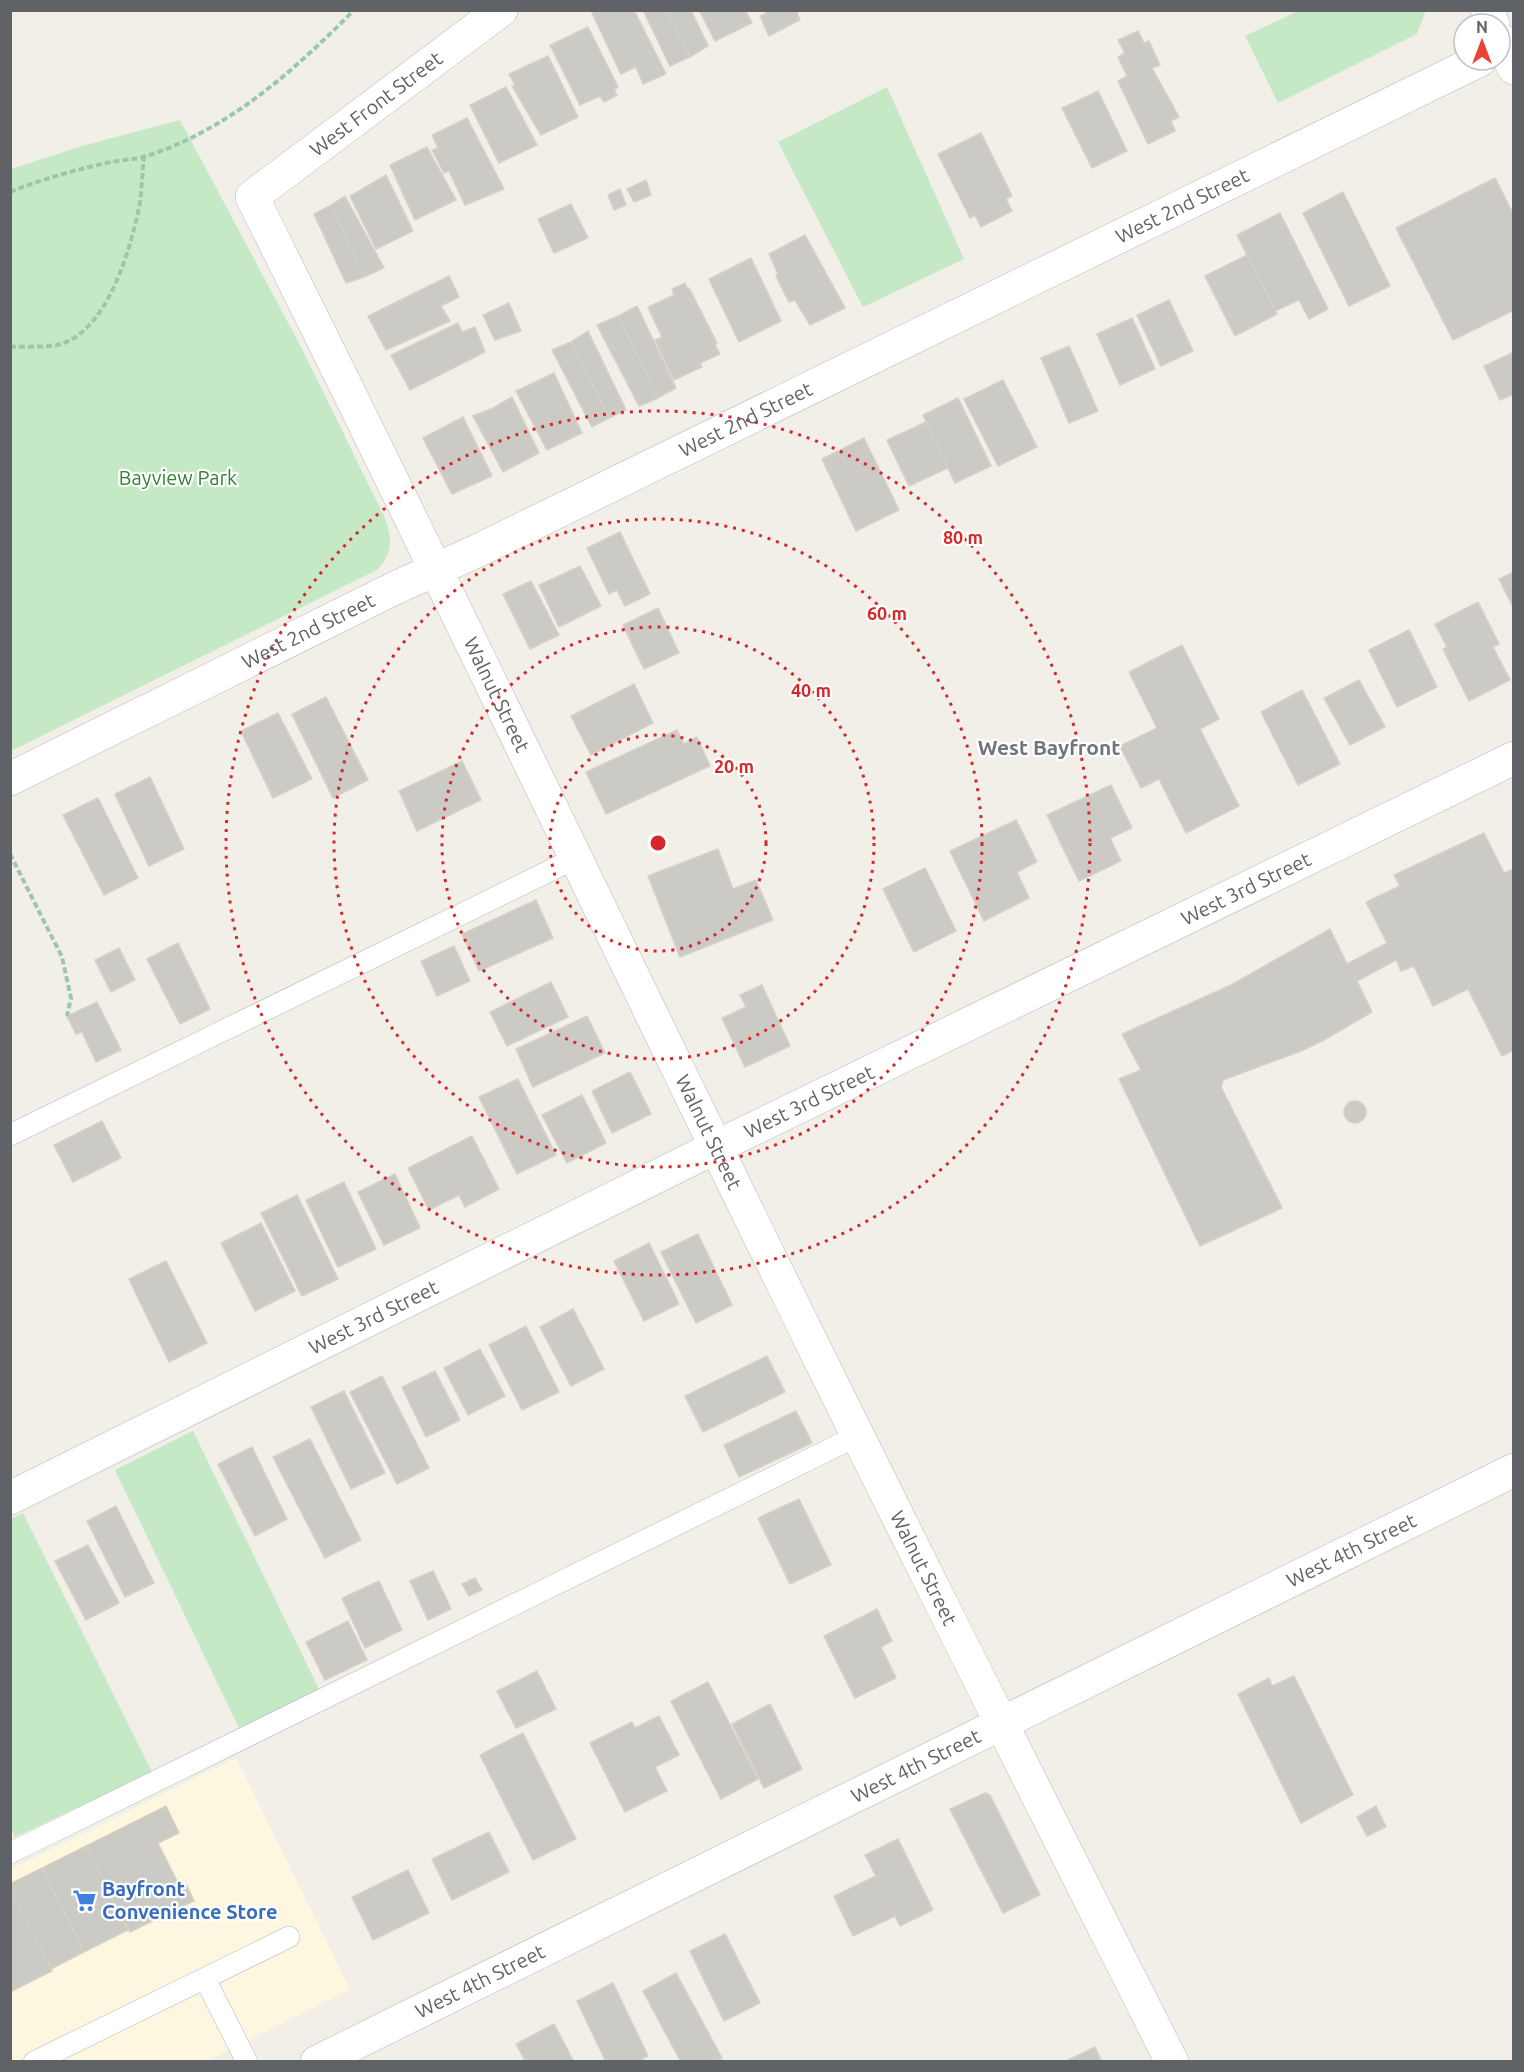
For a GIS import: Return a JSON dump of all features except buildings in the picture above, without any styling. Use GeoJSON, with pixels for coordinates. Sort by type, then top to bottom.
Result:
{"type":"FeatureCollection","features":[{"type":"Feature","properties":{"kind":"street","name":"West Front Street"},"geometry":{"type":"LineString","coordinates":[[252,197],[501,10]]}},
{"type":"Feature","properties":{"kind":"street","name":"West 2nd Street"},"geometry":{"type":"LineString","coordinates":[[10,779],[1452,72]]}},
{"type":"Feature","properties":{"kind":"street","name":"Walnut Street"},"geometry":{"type":"LineString","coordinates":[[252,197],[716,1147],[1172,2061]]}},
{"type":"Feature","properties":{"kind":"street","name":"West 3rd Street"},"geometry":{"type":"LineString","coordinates":[[10,1498],[716,1147],[1514,758]]}},
{"type":"Feature","properties":{"kind":"street","name":"West 4th Street"},"geometry":{"type":"LineString","coordinates":[[317,2061],[1514,1470]]}},
{"type":"Feature","properties":{"kind":"lane"},"geometry":{"type":"LineString","coordinates":[[10,1135],[576,858]]}},
{"type":"Feature","properties":{"kind":"lane"},"geometry":{"type":"LineString","coordinates":[[10,1853],[859,1435]]}},
{"type":"Feature","properties":{"kind":"lane"},"geometry":{"type":"LineString","coordinates":[[34,2061],[289,1937]]}},
{"type":"Feature","properties":{"kind":"lane"},"geometry":{"type":"LineString","coordinates":[[205,1979],[247,2061]]}},
{"type":"Feature","properties":{"kind":"path"},"geometry":{"type":"LineString","coordinates":[[10,192],[103,163],[144,157],[197,136],[266,91],[309,55],[354,10]]}},
{"type":"Feature","properties":{"kind":"path"},"geometry":{"type":"LineString","coordinates":[[10,347],[60,344],[77,336],[91,324],[103,308],[128,249],[139,206],[144,157]]}},
{"type":"Feature","properties":{"kind":"path"},"geometry":{"type":"LineString","coordinates":[[10,854],[62,957],[70,998],[67,1016]]}},
{"type":"Feature","properties":{"kind":"shaded area"},"geometry":{"type":"Polygon","coordinates":[[[236,1758],[350,1989],[206,2061],[11,2062],[11,1869],[236,1758]]]}},
{"type":"Feature","properties":{"kind":"green space"},"geometry":{"type":"Polygon","coordinates":[[[1424,10],[1417,34],[1278,103],[1245,36],[1298,11],[1424,10]]]}},
{"type":"Feature","properties":{"kind":"green space"},"geometry":{"type":"Polygon","coordinates":[[[887,87],[964,259],[863,307],[778,142],[887,87]]]}},
{"type":"Feature","properties":{"kind":"green space","name":"Bayview Park"},"geometry":{"type":"Polygon","coordinates":[[[180,120],[303,351],[385,518],[390,546],[386,558],[377,570],[11,751],[11,169],[82,146],[180,120]]]}},
{"type":"Feature","properties":{"kind":"green space"},"geometry":{"type":"Polygon","coordinates":[[[193,1431],[319,1689],[239,1728],[115,1470],[193,1431]]]}},
{"type":"Feature","properties":{"kind":"green space"},"geometry":{"type":"Polygon","coordinates":[[[23,1513],[152,1772],[15,1837],[11,1827],[10,1519],[23,1513]]]}},
{"type":"Feature","properties":{"kind":"place","name":"Bayfront Convenience Store"},"geometry":{"type":"Point","coordinates":[84,1901]}},
{"type":"Feature","properties":{"kind":"district","name":"West Bayfront"},"geometry":{"type":"Point","coordinates":[1049,748]}}]}
